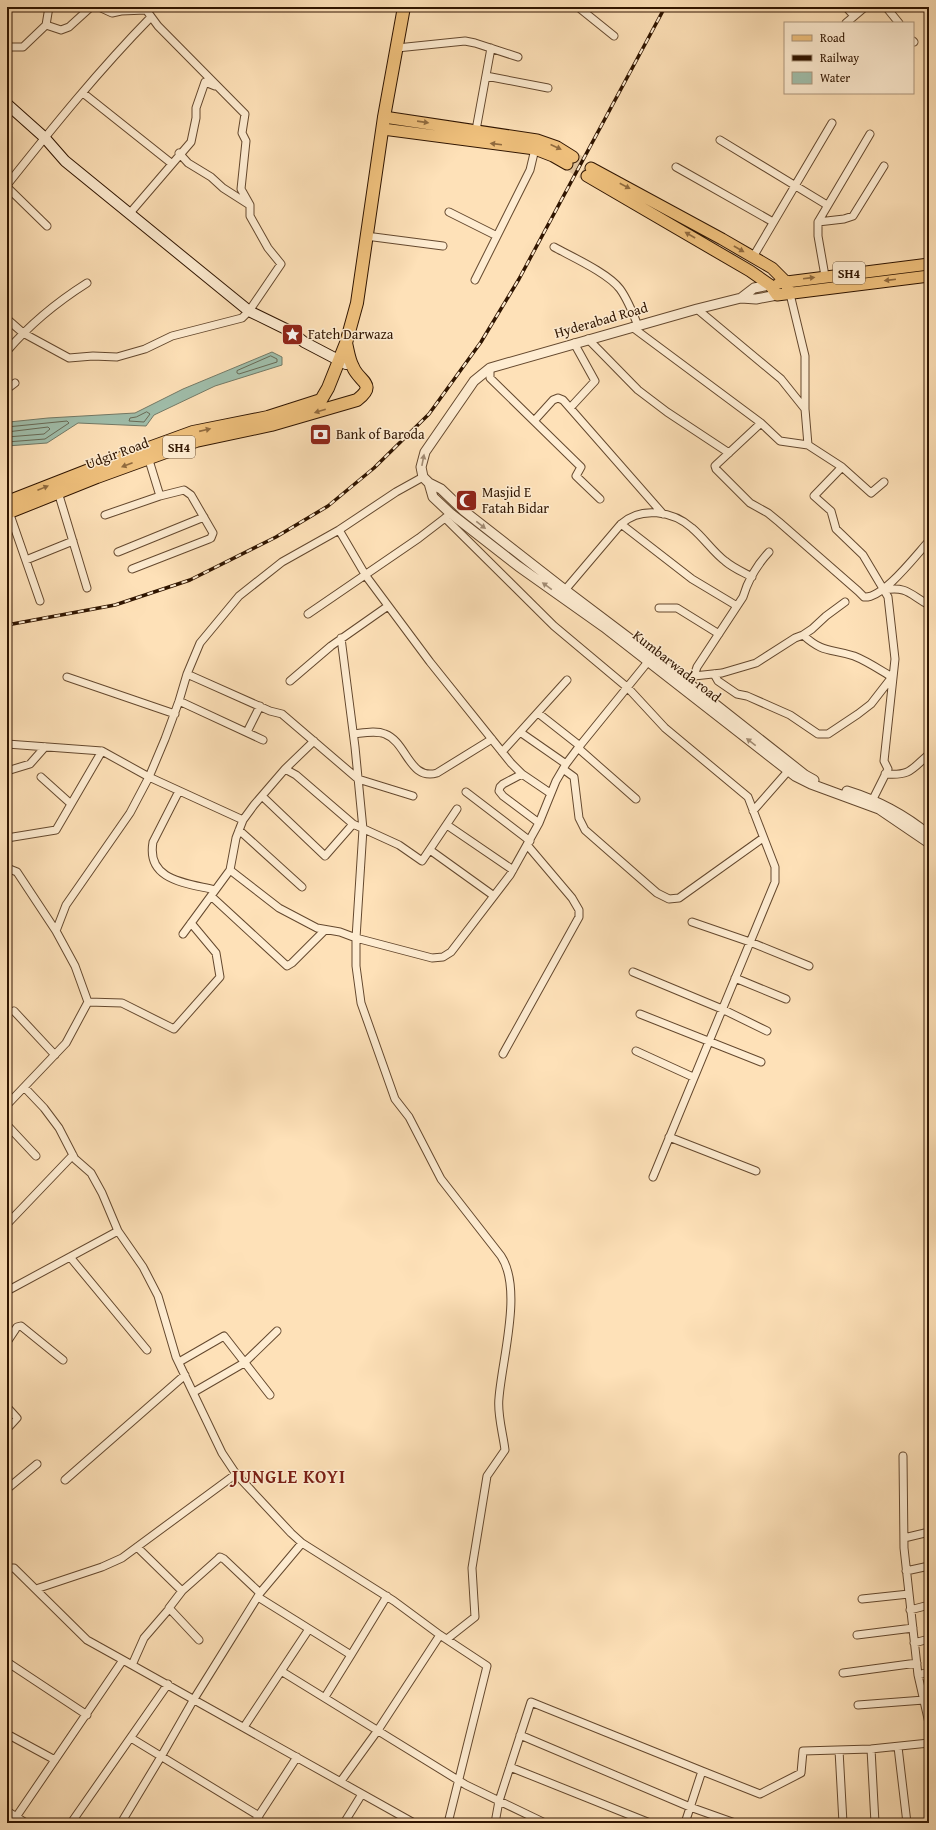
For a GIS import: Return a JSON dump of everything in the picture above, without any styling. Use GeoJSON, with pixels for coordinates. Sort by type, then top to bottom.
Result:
{"type":"FeatureCollection","features":[{"type":"Feature","properties":{"kind":"highway"},"geometry":{"type":"LineString","coordinates":[[339,360],[346,343],[357,303],[384,117],[404,7]]}},
{"type":"Feature","properties":{"kind":"highway"},"geometry":{"type":"LineString","coordinates":[[346,343],[353,368]]}},
{"type":"Feature","properties":{"kind":"highway","name":"Udgir Road"},"geometry":{"type":"LineString","coordinates":[[8,509],[94,468],[187,435],[268,416],[321,400],[325,395],[339,360]]}},
{"type":"Feature","properties":{"kind":"highway","name":"Udgir Road"},"geometry":{"type":"LineString","coordinates":[[8,509],[58,492],[148,457],[196,441],[271,426],[357,400],[363,395],[367,388],[365,382],[353,368]]}},
{"type":"Feature","properties":{"kind":"main road"},"geometry":{"type":"LineString","coordinates":[[7,104],[44,137],[65,161],[249,311],[292,332],[304,342],[353,368]]}},
{"type":"Feature","properties":{"kind":"main road"},"geometry":{"type":"LineString","coordinates":[[383,129],[535,149],[553,156],[570,160],[557,147],[537,140],[384,117]]}},
{"type":"Feature","properties":{"kind":"main road"},"geometry":{"type":"LineString","coordinates":[[777,295],[770,285],[750,270],[589,172],[772,268],[785,281],[790,294]]}},
{"type":"Feature","properties":{"kind":"main road","name":"Hyderabad Road"},"geometry":{"type":"LineString","coordinates":[[770,285],[785,281],[929,264]]}},
{"type":"Feature","properties":{"kind":"main road","name":"Hyderabad Road"},"geometry":{"type":"LineString","coordinates":[[777,295],[929,276]]}},
{"type":"Feature","properties":{"kind":"street"},"geometry":{"type":"LineString","coordinates":[[7,50],[11,47],[23,47],[46,24],[50,7]]}},
{"type":"Feature","properties":{"kind":"street"},"geometry":{"type":"LineString","coordinates":[[46,24],[60,30],[69,27],[91,7]]}},
{"type":"Feature","properties":{"kind":"street"},"geometry":{"type":"LineString","coordinates":[[7,319],[23,333],[69,358],[93,356],[117,357],[145,349],[172,336],[242,318],[249,311],[281,264],[268,248],[250,216],[250,205],[241,189],[246,141],[242,133],[245,114],[151,17],[145,8],[112,13],[99,7]]}},
{"type":"Feature","properties":{"kind":"street"},"geometry":{"type":"LineString","coordinates":[[578,7],[614,36]]}},
{"type":"Feature","properties":{"kind":"street"},"geometry":{"type":"LineString","coordinates":[[846,7],[854,16]]}},
{"type":"Feature","properties":{"kind":"street"},"geometry":{"type":"LineString","coordinates":[[847,22],[865,7]]}},
{"type":"Feature","properties":{"kind":"street"},"geometry":{"type":"LineString","coordinates":[[886,7],[898,22]]}},
{"type":"Feature","properties":{"kind":"street"},"geometry":{"type":"LineString","coordinates":[[925,7],[929,11]]}},
{"type":"Feature","properties":{"kind":"street"},"geometry":{"type":"LineString","coordinates":[[46,226],[7,186],[44,137],[122,47],[151,17]]}},
{"type":"Feature","properties":{"kind":"street"},"geometry":{"type":"LineString","coordinates":[[397,48],[465,41],[518,57]]}},
{"type":"Feature","properties":{"kind":"street"},"geometry":{"type":"LineString","coordinates":[[476,130],[491,48]]}},
{"type":"Feature","properties":{"kind":"street"},"geometry":{"type":"LineString","coordinates":[[486,76],[548,88]]}},
{"type":"Feature","properties":{"kind":"street"},"geometry":{"type":"LineString","coordinates":[[130,213],[171,163],[191,142],[196,118],[196,108],[205,82],[217,86]]}},
{"type":"Feature","properties":{"kind":"street"},"geometry":{"type":"LineString","coordinates":[[83,93],[171,163]]}},
{"type":"Feature","properties":{"kind":"street"},"geometry":{"type":"LineString","coordinates":[[753,257],[832,123]]}},
{"type":"Feature","properties":{"kind":"street"},"geometry":{"type":"LineString","coordinates":[[825,276],[818,236],[818,222],[870,134]]}},
{"type":"Feature","properties":{"kind":"street"},"geometry":{"type":"LineString","coordinates":[[720,140],[827,205]]}},
{"type":"Feature","properties":{"kind":"street"},"geometry":{"type":"LineString","coordinates":[[475,280],[530,170],[535,149]]}},
{"type":"Feature","properties":{"kind":"street"},"geometry":{"type":"LineString","coordinates":[[180,153],[188,163],[211,177],[223,188],[250,205]]}},
{"type":"Feature","properties":{"kind":"street"},"geometry":{"type":"LineString","coordinates":[[818,222],[844,219],[853,216],[884,166]]}},
{"type":"Feature","properties":{"kind":"street"},"geometry":{"type":"LineString","coordinates":[[676,167],[774,222]]}},
{"type":"Feature","properties":{"kind":"street"},"geometry":{"type":"LineString","coordinates":[[449,212],[497,236]]}},
{"type":"Feature","properties":{"kind":"street"},"geometry":{"type":"LineString","coordinates":[[366,236],[443,246]]}},
{"type":"Feature","properties":{"kind":"street"},"geometry":{"type":"LineString","coordinates":[[554,246],[609,279],[619,288],[628,301],[635,326],[761,423],[780,441],[808,445],[842,467],[871,493],[884,482]]}},
{"type":"Feature","properties":{"kind":"street"},"geometry":{"type":"LineString","coordinates":[[7,350],[23,333],[62,299],[87,282]]}},
{"type":"Feature","properties":{"kind":"street","name":"Hyderabad Road"},"geometry":{"type":"LineString","coordinates":[[741,298],[754,288],[770,285]]}},
{"type":"Feature","properties":{"kind":"street"},"geometry":{"type":"LineString","coordinates":[[790,294],[805,356],[805,409],[808,445]]}},
{"type":"Feature","properties":{"kind":"street","name":"Hyderabad Road"},"geometry":{"type":"LineString","coordinates":[[474,381],[490,368],[588,339],[741,298],[756,299],[777,295]]}},
{"type":"Feature","properties":{"kind":"street"},"geometry":{"type":"LineString","coordinates":[[697,309],[782,379],[805,409]]}},
{"type":"Feature","properties":{"kind":"street"},"geometry":{"type":"LineString","coordinates":[[588,339],[638,390],[667,412],[729,453]]}},
{"type":"Feature","properties":{"kind":"street"},"geometry":{"type":"LineString","coordinates":[[570,408],[595,382],[574,343]]}},
{"type":"Feature","properties":{"kind":"street"},"geometry":{"type":"LineString","coordinates":[[490,368],[490,378],[581,467],[576,476],[600,499]]}},
{"type":"Feature","properties":{"kind":"street","name":"Kumbarwada road"},"geometry":{"type":"LineString","coordinates":[[474,381],[425,452],[421,468],[433,496],[448,516],[650,659],[691,679],[809,778],[872,799],[921,828],[929,835]]}},
{"type":"Feature","properties":{"kind":"street"},"geometry":{"type":"LineString","coordinates":[[7,389],[15,383]]}},
{"type":"Feature","properties":{"kind":"street"},"geometry":{"type":"LineString","coordinates":[[534,421],[553,400],[558,398],[563,400],[664,514]]}},
{"type":"Feature","properties":{"kind":"street"},"geometry":{"type":"LineString","coordinates":[[761,423],[715,466],[718,472],[750,503],[768,513],[779,522],[864,597],[869,598],[884,590],[896,588],[910,592],[929,605]]}},
{"type":"Feature","properties":{"kind":"street"},"geometry":{"type":"LineString","coordinates":[[148,457],[160,496]]}},
{"type":"Feature","properties":{"kind":"street"},"geometry":{"type":"LineString","coordinates":[[842,467],[814,496],[831,511],[836,529],[863,555],[888,596],[895,650],[884,761],[888,769],[872,799]]}},
{"type":"Feature","properties":{"kind":"street"},"geometry":{"type":"LineString","coordinates":[[56,931],[66,905],[130,813],[149,777],[175,714],[187,674],[200,643],[239,596],[282,562],[339,530],[396,492],[426,480]]}},
{"type":"Feature","properties":{"kind":"street","name":"Kumbarwada road"},"geometry":{"type":"LineString","coordinates":[[426,480],[441,489],[464,511],[805,782],[879,809],[929,843]]}},
{"type":"Feature","properties":{"kind":"street"},"geometry":{"type":"LineString","coordinates":[[105,515],[160,496],[184,490],[191,495],[213,533],[211,538],[132,569]]}},
{"type":"Feature","properties":{"kind":"street"},"geometry":{"type":"LineString","coordinates":[[58,492],[87,588]]}},
{"type":"Feature","properties":{"kind":"street"},"geometry":{"type":"LineString","coordinates":[[8,509],[40,601]]}},
{"type":"Feature","properties":{"kind":"street"},"geometry":{"type":"LineString","coordinates":[[565,590],[621,524],[629,518],[648,512],[664,514],[687,523],[725,562],[752,577]]}},
{"type":"Feature","properties":{"kind":"street"},"geometry":{"type":"LineString","coordinates":[[308,614],[366,576],[448,516],[554,626],[628,688],[665,728],[748,797],[775,867],[776,877],[653,1177]]}},
{"type":"Feature","properties":{"kind":"street"},"geometry":{"type":"LineString","coordinates":[[118,552],[204,517]]}},
{"type":"Feature","properties":{"kind":"street"},"geometry":{"type":"LineString","coordinates":[[621,524],[692,579],[737,606]]}},
{"type":"Feature","properties":{"kind":"street"},"geometry":{"type":"LineString","coordinates":[[339,530],[366,576],[388,606],[430,662],[502,752],[522,774],[550,793]]}},
{"type":"Feature","properties":{"kind":"street"},"geometry":{"type":"LineString","coordinates":[[26,560],[73,541]]}},
{"type":"Feature","properties":{"kind":"street"},"geometry":{"type":"LineString","coordinates":[[884,590],[929,541]]}},
{"type":"Feature","properties":{"kind":"street"},"geometry":{"type":"LineString","coordinates":[[691,679],[697,667],[737,606],[761,561],[769,552]]}},
{"type":"Feature","properties":{"kind":"street"},"geometry":{"type":"LineString","coordinates":[[691,679],[706,674],[736,670],[756,663],[812,629],[845,602]]}},
{"type":"Feature","properties":{"kind":"street"},"geometry":{"type":"LineString","coordinates":[[290,681],[341,638],[388,606]]}},
{"type":"Feature","properties":{"kind":"street"},"geometry":{"type":"LineString","coordinates":[[659,608],[677,608],[719,634]]}},
{"type":"Feature","properties":{"kind":"street"},"geometry":{"type":"LineString","coordinates":[[803,635],[814,645],[823,650],[854,656],[892,677]]}},
{"type":"Feature","properties":{"kind":"street"},"geometry":{"type":"LineString","coordinates":[[341,638],[354,734],[363,829],[356,938],[356,966],[361,1003],[394,1099],[409,1117],[441,1179],[502,1256],[508,1266],[510,1276],[511,1295],[508,1330],[498,1399],[505,1450],[487,1476],[472,1568],[475,1617],[447,1639]]}},
{"type":"Feature","properties":{"kind":"street"},"geometry":{"type":"LineString","coordinates":[[230,870],[279,908],[301,921],[317,928],[340,932],[356,938],[423,956],[443,957],[451,952],[513,870],[529,844],[539,823],[550,793],[564,766],[650,659]]}},
{"type":"Feature","properties":{"kind":"street"},"geometry":{"type":"LineString","coordinates":[[187,674],[282,714],[358,779],[413,796]]}},
{"type":"Feature","properties":{"kind":"street"},"geometry":{"type":"LineString","coordinates":[[714,674],[718,680],[737,694],[747,696],[790,715],[818,734],[828,734],[871,704],[892,677]]}},
{"type":"Feature","properties":{"kind":"street"},"geometry":{"type":"LineString","coordinates":[[67,677],[175,714]]}},
{"type":"Feature","properties":{"kind":"street"},"geometry":{"type":"LineString","coordinates":[[502,752],[567,680]]}},
{"type":"Feature","properties":{"kind":"street"},"geometry":{"type":"LineString","coordinates":[[179,701],[263,740]]}},
{"type":"Feature","properties":{"kind":"street"},"geometry":{"type":"LineString","coordinates":[[247,732],[260,706]]}},
{"type":"Feature","properties":{"kind":"street"},"geometry":{"type":"LineString","coordinates":[[538,713],[579,747],[636,799]]}},
{"type":"Feature","properties":{"kind":"street"},"geometry":{"type":"LineString","coordinates":[[520,732],[564,766],[574,777],[579,818],[585,830],[657,893],[669,899],[679,898],[763,838]]}},
{"type":"Feature","properties":{"kind":"street"},"geometry":{"type":"LineString","coordinates":[[354,734],[386,734],[394,741],[416,769],[429,775],[437,773],[492,739]]}},
{"type":"Feature","properties":{"kind":"street"},"geometry":{"type":"LineString","coordinates":[[183,934],[230,870],[239,830],[243,820],[254,805],[286,769],[314,741]]}},
{"type":"Feature","properties":{"kind":"street"},"geometry":{"type":"LineString","coordinates":[[7,744],[102,751],[149,777],[243,820]]}},
{"type":"Feature","properties":{"kind":"street"},"geometry":{"type":"LineString","coordinates":[[7,771],[30,764],[45,746]]}},
{"type":"Feature","properties":{"kind":"street"},"geometry":{"type":"LineString","coordinates":[[7,838],[56,830],[102,751]]}},
{"type":"Feature","properties":{"kind":"street"},"geometry":{"type":"LineString","coordinates":[[885,774],[899,775],[907,773],[929,754]]}},
{"type":"Feature","properties":{"kind":"street"},"geometry":{"type":"LineString","coordinates":[[286,769],[353,824],[399,845],[422,861],[457,809]]}},
{"type":"Feature","properties":{"kind":"street"},"geometry":{"type":"LineString","coordinates":[[753,811],[789,770]]}},
{"type":"Feature","properties":{"kind":"street"},"geometry":{"type":"LineString","coordinates":[[522,774],[503,784],[499,791],[503,796],[539,823]]}},
{"type":"Feature","properties":{"kind":"street"},"geometry":{"type":"LineString","coordinates":[[41,777],[71,804]]}},
{"type":"Feature","properties":{"kind":"street"},"geometry":{"type":"LineString","coordinates":[[179,791],[154,838],[151,852],[153,861],[158,870],[166,876],[213,893],[287,966],[292,963],[325,930]]}},
{"type":"Feature","properties":{"kind":"street"},"geometry":{"type":"LineString","coordinates":[[466,792],[529,844],[572,898],[579,910],[579,917],[503,1054]]}},
{"type":"Feature","properties":{"kind":"street"},"geometry":{"type":"LineString","coordinates":[[262,796],[325,856],[353,824]]}},
{"type":"Feature","properties":{"kind":"street"},"geometry":{"type":"LineString","coordinates":[[446,825],[513,870]]}},
{"type":"Feature","properties":{"kind":"street"},"geometry":{"type":"LineString","coordinates":[[239,830],[302,887]]}},
{"type":"Feature","properties":{"kind":"street"},"geometry":{"type":"LineString","coordinates":[[430,850],[494,896]]}},
{"type":"Feature","properties":{"kind":"street"},"geometry":{"type":"LineString","coordinates":[[7,868],[17,872],[56,931],[75,966],[88,1002],[66,1043],[25,1088],[7,1105]]}},
{"type":"Feature","properties":{"kind":"street"},"geometry":{"type":"LineString","coordinates":[[692,922],[750,942],[809,966]]}},
{"type":"Feature","properties":{"kind":"street"},"geometry":{"type":"LineString","coordinates":[[88,1002],[122,1003],[174,1029],[220,977],[216,953],[191,923]]}},
{"type":"Feature","properties":{"kind":"street"},"geometry":{"type":"LineString","coordinates":[[633,972],[722,1009],[767,1031]]}},
{"type":"Feature","properties":{"kind":"street"},"geometry":{"type":"LineString","coordinates":[[735,978],[786,999]]}},
{"type":"Feature","properties":{"kind":"street"},"geometry":{"type":"LineString","coordinates":[[14,1011],[54,1055]]}},
{"type":"Feature","properties":{"kind":"street"},"geometry":{"type":"LineString","coordinates":[[640,1014],[761,1062]]}},
{"type":"Feature","properties":{"kind":"street"},"geometry":{"type":"LineString","coordinates":[[636,1051],[694,1077]]}},
{"type":"Feature","properties":{"kind":"street"},"geometry":{"type":"LineString","coordinates":[[25,1088],[59,1128],[75,1159],[91,1173],[102,1193],[118,1231],[143,1267],[158,1296],[179,1362],[222,1453],[236,1474],[302,1543],[387,1596],[440,1635],[487,1666],[448,1823]]}},
{"type":"Feature","properties":{"kind":"street"},"geometry":{"type":"LineString","coordinates":[[7,1125],[36,1156]]}},
{"type":"Feature","properties":{"kind":"street"},"geometry":{"type":"LineString","coordinates":[[669,1137],[756,1171]]}},
{"type":"Feature","properties":{"kind":"street"},"geometry":{"type":"LineString","coordinates":[[7,1224],[73,1155]]}},
{"type":"Feature","properties":{"kind":"street"},"geometry":{"type":"LineString","coordinates":[[7,1291],[118,1231]]}},
{"type":"Feature","properties":{"kind":"street"},"geometry":{"type":"LineString","coordinates":[[70,1257],[147,1350]]}},
{"type":"Feature","properties":{"kind":"street"},"geometry":{"type":"LineString","coordinates":[[7,1342],[17,1327],[21,1326],[63,1360]]}},
{"type":"Feature","properties":{"kind":"street"},"geometry":{"type":"LineString","coordinates":[[194,1392],[244,1363],[277,1331]]}},
{"type":"Feature","properties":{"kind":"street"},"geometry":{"type":"LineString","coordinates":[[179,1362],[224,1336],[270,1394]]}},
{"type":"Feature","properties":{"kind":"street"},"geometry":{"type":"LineString","coordinates":[[65,1480],[186,1375]]}},
{"type":"Feature","properties":{"kind":"street"},"geometry":{"type":"LineString","coordinates":[[7,1408],[17,1418],[7,1429]]}},
{"type":"Feature","properties":{"kind":"street"},"geometry":{"type":"LineString","coordinates":[[902,1456],[906,1571],[918,1675],[928,1712],[929,1723]]}},
{"type":"Feature","properties":{"kind":"street"},"geometry":{"type":"LineString","coordinates":[[7,1489],[37,1464]]}},
{"type":"Feature","properties":{"kind":"street"},"geometry":{"type":"LineString","coordinates":[[36,1590],[102,1567],[122,1558],[236,1474]]}},
{"type":"Feature","properties":{"kind":"street"},"geometry":{"type":"LineString","coordinates":[[904,1538],[929,1532]]}},
{"type":"Feature","properties":{"kind":"street"},"geometry":{"type":"LineString","coordinates":[[121,1823],[194,1699],[259,1595],[302,1543]]}},
{"type":"Feature","properties":{"kind":"street"},"geometry":{"type":"LineString","coordinates":[[137,1547],[182,1591]]}},
{"type":"Feature","properties":{"kind":"street"},"geometry":{"type":"LineString","coordinates":[[132,1665],[144,1638],[169,1609],[169,1606],[182,1591],[220,1557],[224,1559],[259,1595],[351,1655]]}},
{"type":"Feature","properties":{"kind":"street"},"geometry":{"type":"LineString","coordinates":[[906,1571],[929,1566]]}},
{"type":"Feature","properties":{"kind":"street"},"geometry":{"type":"LineString","coordinates":[[7,1568],[14,1568],[87,1640],[414,1823]]}},
{"type":"Feature","properties":{"kind":"street"},"geometry":{"type":"LineString","coordinates":[[862,1598],[909,1594]]}},
{"type":"Feature","properties":{"kind":"street"},"geometry":{"type":"LineString","coordinates":[[325,1697],[387,1596]]}},
{"type":"Feature","properties":{"kind":"street"},"geometry":{"type":"LineString","coordinates":[[910,1610],[929,1605]]}},
{"type":"Feature","properties":{"kind":"street"},"geometry":{"type":"LineString","coordinates":[[169,1609],[199,1640]]}},
{"type":"Feature","properties":{"kind":"street"},"geometry":{"type":"LineString","coordinates":[[857,1635],[913,1628]]}},
{"type":"Feature","properties":{"kind":"street"},"geometry":{"type":"LineString","coordinates":[[244,1727],[309,1629]]}},
{"type":"Feature","properties":{"kind":"street"},"geometry":{"type":"LineString","coordinates":[[341,1782],[378,1730],[440,1635]]}},
{"type":"Feature","properties":{"kind":"street"},"geometry":{"type":"LineString","coordinates":[[914,1643],[929,1639]]}},
{"type":"Feature","properties":{"kind":"street"},"geometry":{"type":"LineString","coordinates":[[14,1820],[87,1715],[123,1660]]}},
{"type":"Feature","properties":{"kind":"street"},"geometry":{"type":"LineString","coordinates":[[7,1662],[87,1715]]}},
{"type":"Feature","properties":{"kind":"street"},"geometry":{"type":"LineString","coordinates":[[843,1673],[917,1663]]}},
{"type":"Feature","properties":{"kind":"street"},"geometry":{"type":"LineString","coordinates":[[281,1671],[459,1780],[545,1823]]}},
{"type":"Feature","properties":{"kind":"street"},"geometry":{"type":"LineString","coordinates":[[918,1675],[929,1672]]}},
{"type":"Feature","properties":{"kind":"street"},"geometry":{"type":"LineString","coordinates":[[71,1823],[168,1684]]}},
{"type":"Feature","properties":{"kind":"street"},"geometry":{"type":"LineString","coordinates":[[858,1705],[924,1700]]}},
{"type":"Feature","properties":{"kind":"street"},"geometry":{"type":"LineString","coordinates":[[494,1823],[499,1801],[531,1702],[760,1794],[800,1774],[803,1751],[871,1749],[929,1743]]}},
{"type":"Feature","properties":{"kind":"street"},"geometry":{"type":"LineString","coordinates":[[7,1734],[55,1760]]}},
{"type":"Feature","properties":{"kind":"street"},"geometry":{"type":"LineString","coordinates":[[520,1735],[690,1807],[735,1823]]}},
{"type":"Feature","properties":{"kind":"street"},"geometry":{"type":"LineString","coordinates":[[131,1738],[162,1755],[259,1816]]}},
{"type":"Feature","properties":{"kind":"street"},"geometry":{"type":"LineString","coordinates":[[898,1747],[907,1823]]}},
{"type":"Feature","properties":{"kind":"street"},"geometry":{"type":"LineString","coordinates":[[871,1749],[875,1823]]}},
{"type":"Feature","properties":{"kind":"street"},"geometry":{"type":"LineString","coordinates":[[839,1750],[843,1823]]}},
{"type":"Feature","properties":{"kind":"street"},"geometry":{"type":"LineString","coordinates":[[254,1823],[297,1757]]}},
{"type":"Feature","properties":{"kind":"street"},"geometry":{"type":"LineString","coordinates":[[510,1767],[650,1823]]}},
{"type":"Feature","properties":{"kind":"street"},"geometry":{"type":"LineString","coordinates":[[685,1823],[702,1771]]}},
{"type":"Feature","properties":{"kind":"street"},"geometry":{"type":"LineString","coordinates":[[344,1823],[362,1794]]}},
{"type":"Feature","properties":{"kind":"street"},"geometry":{"type":"LineString","coordinates":[[7,1811],[14,1820],[26,1823]]}},
{"type":"Feature","properties":{"kind":"water"},"geometry":{"type":"Polygon","coordinates":[[[272,352],[282,357],[282,365],[215,386],[154,415],[146,426],[78,423],[47,443],[7,446],[7,424],[9,422],[48,418],[135,413],[183,389],[272,352]]]}},
{"type":"Feature","properties":{"kind":"tunnel"},"geometry":{"type":"LineString","coordinates":[[573,157],[591,168]]}},
{"type":"Feature","properties":{"kind":"tunnel"},"geometry":{"type":"LineString","coordinates":[[567,164],[587,176]]}},
{"type":"Feature","properties":{"kind":"railway"},"geometry":{"type":"LineString","coordinates":[[7,625],[115,605],[190,580],[276,537],[328,506],[374,468],[429,414],[481,342],[519,279],[665,7]]}},
{"type":"Feature","properties":{"kind":"place","name":"Fateh Darwaza"},"geometry":{"type":"Point","coordinates":[292,334]}},
{"type":"Feature","properties":{"kind":"place","name":"Bank of Baroda"},"geometry":{"type":"Point","coordinates":[320,434]}},
{"type":"Feature","properties":{"kind":"place","name":"Masjid E Fatah Bidar"},"geometry":{"type":"Point","coordinates":[466,500]}},
{"type":"Feature","properties":{"kind":"district","name":"JUNGLE KOYI"},"geometry":{"type":"Point","coordinates":[289,1477]}}]}
